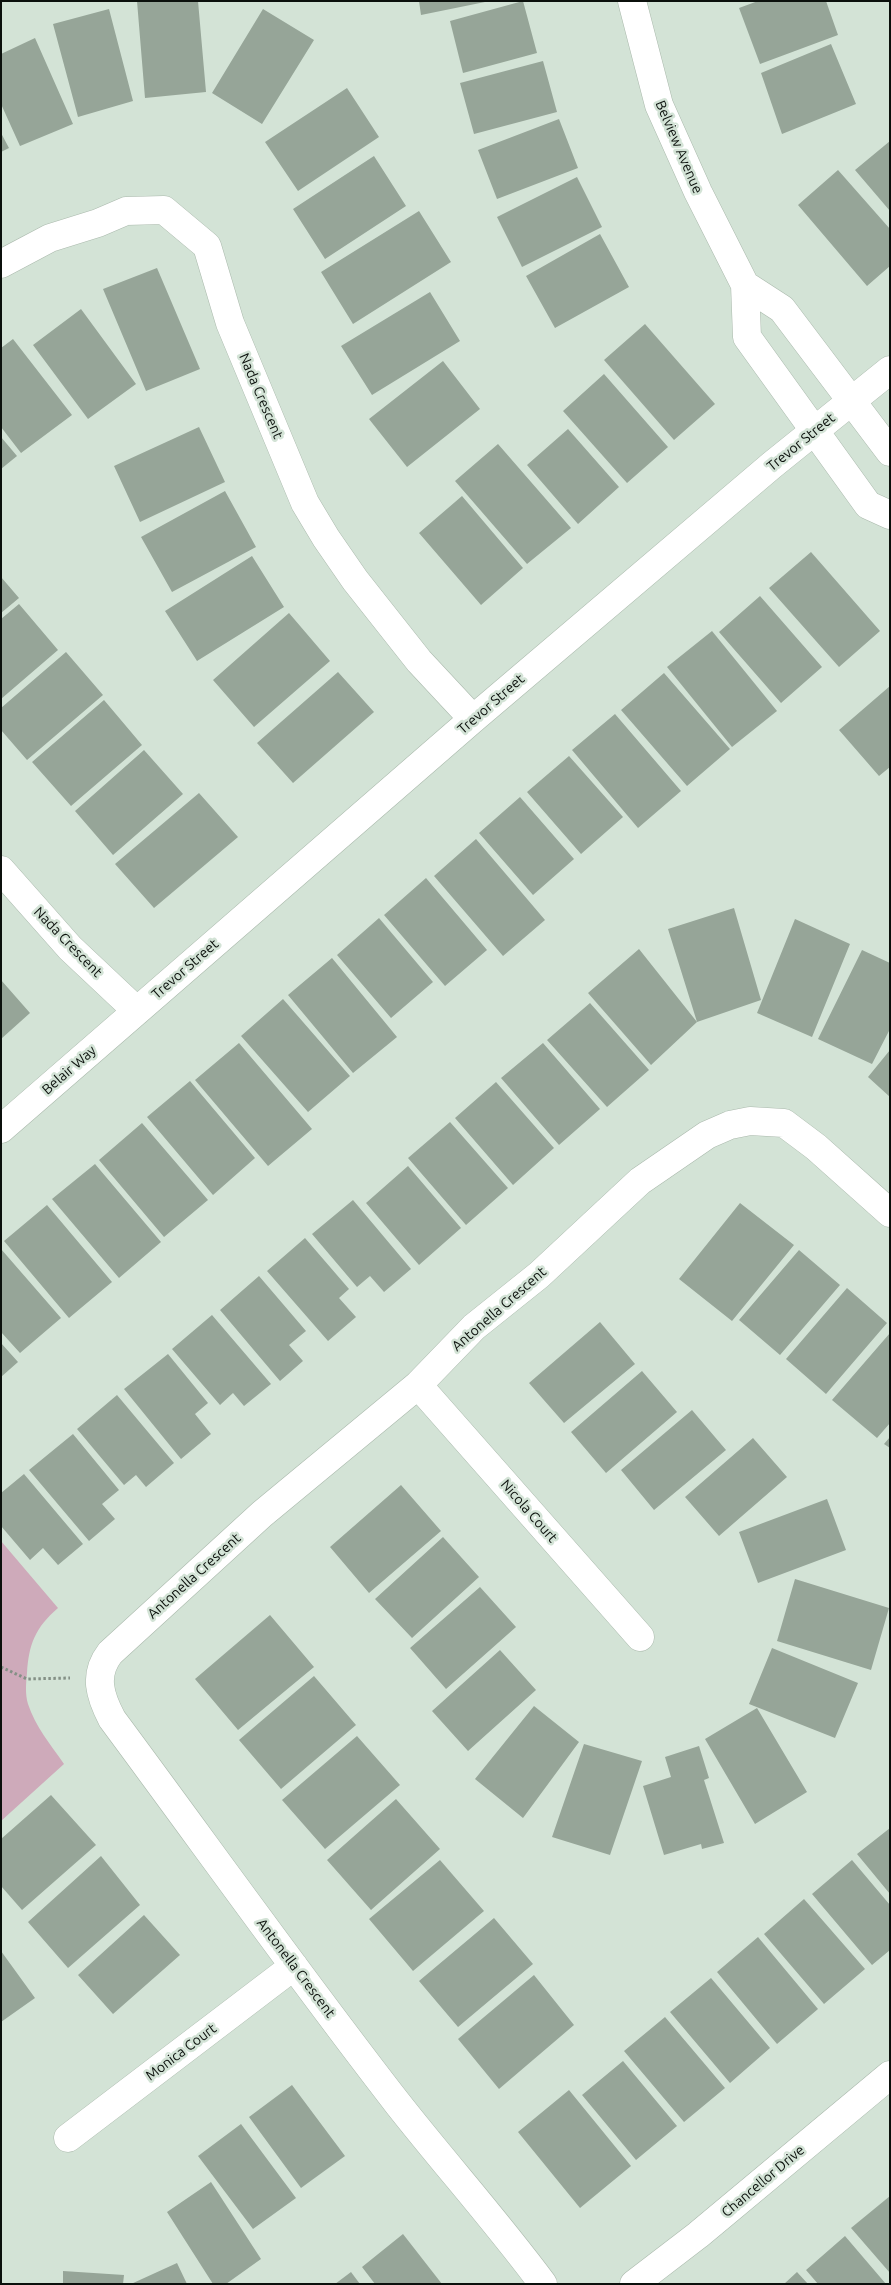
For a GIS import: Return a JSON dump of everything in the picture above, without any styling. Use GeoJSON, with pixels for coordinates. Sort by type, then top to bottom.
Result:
{"type":"FeatureCollection","features":[{"type":"Feature","properties":{"kind":"street","name":"Belview Avenue"},"geometry":{"type":"LineString","coordinates":[[632,1],[659,105],[698,192],[745,286],[747,337],[868,505],[890,514]]}},
{"type":"Feature","properties":{"kind":"street","name":"Nada Crescent"},"geometry":{"type":"LineString","coordinates":[[1,264],[50,238],[98,223],[126,211],[164,210],[207,246],[230,323],[305,503],[355,580],[419,661],[473,719]]}},
{"type":"Feature","properties":{"kind":"street"},"geometry":{"type":"LineString","coordinates":[[745,286],[782,309],[890,452]]}},
{"type":"Feature","properties":{"kind":"street","name":"Trevor Street"},"geometry":{"type":"LineString","coordinates":[[137,1011],[473,719],[815,430],[890,370]]}},
{"type":"Feature","properties":{"kind":"street","name":"Nada Crescent"},"geometry":{"type":"LineString","coordinates":[[1,870],[70,948],[137,1011]]}},
{"type":"Feature","properties":{"kind":"street","name":"Belair Way"},"geometry":{"type":"LineString","coordinates":[[1,1129],[137,1011]]}},
{"type":"Feature","properties":{"kind":"street","name":"Antonella Crescent"},"geometry":{"type":"LineString","coordinates":[[543,2284],[506,2233],[399,2105],[294,1966],[112,1718],[102,1696],[100,1672],[103,1662],[110,1653],[262,1514],[418,1385],[474,1327],[540,1276],[640,1181],[707,1135],[730,1125],[750,1121],[784,1123],[816,1147],[890,1213]]}},
{"type":"Feature","properties":{"kind":"street","name":"Nicola Court"},"geometry":{"type":"LineString","coordinates":[[418,1385],[640,1637]]}},
{"type":"Feature","properties":{"kind":"street","name":"Monica Court"},"geometry":{"type":"LineString","coordinates":[[68,2138],[294,1966]]}},
{"type":"Feature","properties":{"kind":"street","name":"Chancellor Drive"},"geometry":{"type":"LineString","coordinates":[[634,2284],[698,2235],[890,2075]]}},
{"type":"Feature","properties":{"kind":"path"},"geometry":{"type":"LineString","coordinates":[[1,1668],[27,1679],[70,1678]]}},
{"type":"Feature","properties":{"kind":"shaded area"},"geometry":{"type":"Polygon","coordinates":[[[1,1541],[58,1608],[50,1615],[35,1637],[29,1653],[26,1692],[28,1704],[35,1720],[64,1764],[1,1821],[1,1541]]]}},
{"type":"Feature","properties":{"kind":"building"},"geometry":{"type":"Polygon","coordinates":[[[137,1],[198,1],[206,92],[145,98],[137,1]]]}},
{"type":"Feature","properties":{"kind":"building"},"geometry":{"type":"Polygon","coordinates":[[[419,1],[485,1],[485,2],[421,15],[419,1]]]}},
{"type":"Feature","properties":{"kind":"building"},"geometry":{"type":"Polygon","coordinates":[[[523,1],[537,53],[463,73],[450,21],[523,1]]]}},
{"type":"Feature","properties":{"kind":"building"},"geometry":{"type":"Polygon","coordinates":[[[758,1],[826,1],[838,35],[760,64],[739,8],[758,1]]]}},
{"type":"Feature","properties":{"kind":"building"},"geometry":{"type":"Polygon","coordinates":[[[109,9],[133,101],[78,117],[53,24],[109,9]]]}},
{"type":"Feature","properties":{"kind":"building"},"geometry":{"type":"Polygon","coordinates":[[[263,9],[314,40],[262,124],[212,93],[263,9]]]}},
{"type":"Feature","properties":{"kind":"building"},"geometry":{"type":"Polygon","coordinates":[[[35,38],[73,124],[20,146],[1,104],[1,54],[35,38]]]}},
{"type":"Feature","properties":{"kind":"building"},"geometry":{"type":"Polygon","coordinates":[[[831,44],[856,104],[782,134],[761,73],[831,44]]]}},
{"type":"Feature","properties":{"kind":"building"},"geometry":{"type":"Polygon","coordinates":[[[543,61],[557,112],[474,134],[460,83],[543,61]]]}},
{"type":"Feature","properties":{"kind":"building"},"geometry":{"type":"Polygon","coordinates":[[[347,88],[379,137],[298,191],[265,142],[347,88]]]}},
{"type":"Feature","properties":{"kind":"building"},"geometry":{"type":"Polygon","coordinates":[[[559,119],[578,168],[497,199],[478,150],[559,119]]]}},
{"type":"Feature","properties":{"kind":"building"},"geometry":{"type":"Polygon","coordinates":[[[1,133],[9,148],[1,152],[1,133]]]}},
{"type":"Feature","properties":{"kind":"building"},"geometry":{"type":"Polygon","coordinates":[[[890,141],[890,211],[855,170],[890,141]]]}},
{"type":"Feature","properties":{"kind":"building"},"geometry":{"type":"Polygon","coordinates":[[[374,156],[406,206],[325,259],[293,209],[374,156]]]}},
{"type":"Feature","properties":{"kind":"building"},"geometry":{"type":"Polygon","coordinates":[[[838,170],[890,229],[890,266],[867,286],[798,205],[838,170]]]}},
{"type":"Feature","properties":{"kind":"building"},"geometry":{"type":"Polygon","coordinates":[[[577,177],[602,227],[522,267],[497,217],[577,177]]]}},
{"type":"Feature","properties":{"kind":"building"},"geometry":{"type":"Polygon","coordinates":[[[419,211],[451,262],[353,324],[321,272],[419,211]]]}},
{"type":"Feature","properties":{"kind":"building"},"geometry":{"type":"Polygon","coordinates":[[[600,234],[629,287],[555,328],[526,276],[600,234]]]}},
{"type":"Feature","properties":{"kind":"building"},"geometry":{"type":"Polygon","coordinates":[[[157,268],[200,369],[146,391],[103,289],[157,268]]]}},
{"type":"Feature","properties":{"kind":"building"},"geometry":{"type":"Polygon","coordinates":[[[430,292],[460,341],[372,395],[341,346],[430,292]]]}},
{"type":"Feature","properties":{"kind":"building"},"geometry":{"type":"Polygon","coordinates":[[[81,309],[136,384],[88,419],[33,345],[81,309]]]}},
{"type":"Feature","properties":{"kind":"building"},"geometry":{"type":"Polygon","coordinates":[[[645,324],[715,404],[674,440],[604,360],[645,324]]]}},
{"type":"Feature","properties":{"kind":"building"},"geometry":{"type":"Polygon","coordinates":[[[13,339],[72,415],[21,453],[1,427],[1,348],[13,339]]]}},
{"type":"Feature","properties":{"kind":"building"},"geometry":{"type":"Polygon","coordinates":[[[443,361],[480,409],[407,467],[369,419],[443,361]]]}},
{"type":"Feature","properties":{"kind":"building"},"geometry":{"type":"Polygon","coordinates":[[[604,374],[668,447],[627,483],[563,411],[604,374]]]}},
{"type":"Feature","properties":{"kind":"building"},"geometry":{"type":"Polygon","coordinates":[[[199,427],[225,482],[140,522],[114,466],[199,427]]]}},
{"type":"Feature","properties":{"kind":"building"},"geometry":{"type":"Polygon","coordinates":[[[568,429],[619,487],[578,524],[527,465],[568,429]]]}},
{"type":"Feature","properties":{"kind":"building"},"geometry":{"type":"Polygon","coordinates":[[[1,437],[17,456],[1,469],[1,437]]]}},
{"type":"Feature","properties":{"kind":"building"},"geometry":{"type":"Polygon","coordinates":[[[498,444],[571,528],[527,564],[455,481],[498,444]]]}},
{"type":"Feature","properties":{"kind":"building"},"geometry":{"type":"Polygon","coordinates":[[[225,491],[256,547],[172,592],[141,537],[225,491]]]}},
{"type":"Feature","properties":{"kind":"building"},"geometry":{"type":"Polygon","coordinates":[[[462,496],[523,568],[481,605],[419,533],[462,496]]]}},
{"type":"Feature","properties":{"kind":"building"},"geometry":{"type":"Polygon","coordinates":[[[811,552],[880,631],[839,667],[769,588],[811,552]]]}},
{"type":"Feature","properties":{"kind":"building"},"geometry":{"type":"Polygon","coordinates":[[[252,556],[284,607],[197,661],[165,611],[252,556]]]}},
{"type":"Feature","properties":{"kind":"building"},"geometry":{"type":"Polygon","coordinates":[[[1,577],[19,598],[1,613],[1,577]]]}},
{"type":"Feature","properties":{"kind":"building"},"geometry":{"type":"Polygon","coordinates":[[[760,596],[822,667],[781,703],[719,632],[760,596]]]}},
{"type":"Feature","properties":{"kind":"building"},"geometry":{"type":"Polygon","coordinates":[[[19,604],[58,650],[1,699],[1,619],[19,604]]]}},
{"type":"Feature","properties":{"kind":"building"},"geometry":{"type":"Polygon","coordinates":[[[289,613],[330,661],[254,727],[213,680],[289,613]]]}},
{"type":"Feature","properties":{"kind":"building"},"geometry":{"type":"Polygon","coordinates":[[[712,631],[777,711],[732,747],[667,667],[712,631]]]}},
{"type":"Feature","properties":{"kind":"building"},"geometry":{"type":"Polygon","coordinates":[[[66,652],[103,695],[27,760],[1,730],[1,708],[66,652]]]}},
{"type":"Feature","properties":{"kind":"building"},"geometry":{"type":"Polygon","coordinates":[[[338,672],[374,712],[293,783],[257,743],[338,672]]]}},
{"type":"Feature","properties":{"kind":"building"},"geometry":{"type":"Polygon","coordinates":[[[664,673],[730,749],[687,786],[621,710],[664,673]]]}},
{"type":"Feature","properties":{"kind":"building"},"geometry":{"type":"Polygon","coordinates":[[[890,686],[890,767],[879,776],[839,730],[890,686]]]}},
{"type":"Feature","properties":{"kind":"building"},"geometry":{"type":"Polygon","coordinates":[[[104,700],[142,745],[71,806],[32,762],[104,700]]]}},
{"type":"Feature","properties":{"kind":"building"},"geometry":{"type":"Polygon","coordinates":[[[615,714],[681,791],[638,828],[572,750],[615,714]]]}},
{"type":"Feature","properties":{"kind":"building"},"geometry":{"type":"Polygon","coordinates":[[[144,750],[183,794],[113,855],[75,811],[144,750]]]}},
{"type":"Feature","properties":{"kind":"building"},"geometry":{"type":"Polygon","coordinates":[[[569,756],[623,817],[581,854],[527,792],[569,756]]]}},
{"type":"Feature","properties":{"kind":"building"},"geometry":{"type":"Polygon","coordinates":[[[199,793],[238,837],[154,908],[115,864],[199,793]]]}},
{"type":"Feature","properties":{"kind":"building"},"geometry":{"type":"Polygon","coordinates":[[[520,797],[574,859],[533,895],[479,833],[520,797]]]}},
{"type":"Feature","properties":{"kind":"building"},"geometry":{"type":"Polygon","coordinates":[[[476,839],[545,920],[503,956],[434,876],[476,839]]]}},
{"type":"Feature","properties":{"kind":"building"},"geometry":{"type":"Polygon","coordinates":[[[426,878],[487,950],[445,986],[384,915],[426,878]]]}},
{"type":"Feature","properties":{"kind":"building"},"geometry":{"type":"Polygon","coordinates":[[[734,908],[761,1000],[697,1022],[668,929],[734,908]]]}},
{"type":"Feature","properties":{"kind":"building"},"geometry":{"type":"Polygon","coordinates":[[[379,918],[433,982],[391,1018],[337,955],[379,918]]]}},
{"type":"Feature","properties":{"kind":"building"},"geometry":{"type":"Polygon","coordinates":[[[795,919],[850,944],[812,1037],[757,1013],[795,919]]]}},
{"type":"Feature","properties":{"kind":"building"},"geometry":{"type":"Polygon","coordinates":[[[639,949],[697,1022],[651,1065],[588,993],[639,949]]]}},
{"type":"Feature","properties":{"kind":"building"},"geometry":{"type":"Polygon","coordinates":[[[862,950],[890,963],[890,1029],[872,1064],[818,1039],[862,950]]]}},
{"type":"Feature","properties":{"kind":"building"},"geometry":{"type":"Polygon","coordinates":[[[332,958],[397,1037],[353,1073],[288,995],[332,958]]]}},
{"type":"Feature","properties":{"kind":"building"},"geometry":{"type":"Polygon","coordinates":[[[1,980],[30,1013],[1,1039],[1,980]]]}},
{"type":"Feature","properties":{"kind":"building"},"geometry":{"type":"Polygon","coordinates":[[[283,999],[350,1076],[308,1112],[241,1036],[283,999]]]}},
{"type":"Feature","properties":{"kind":"building"},"geometry":{"type":"Polygon","coordinates":[[[590,1003],[649,1070],[607,1107],[547,1040],[590,1003]]]}},
{"type":"Feature","properties":{"kind":"building"},"geometry":{"type":"Polygon","coordinates":[[[239,1043],[312,1129],[268,1166],[195,1080],[239,1043]]]}},
{"type":"Feature","properties":{"kind":"building"},"geometry":{"type":"Polygon","coordinates":[[[543,1043],[600,1109],[559,1145],[501,1078],[543,1043]]]}},
{"type":"Feature","properties":{"kind":"building"},"geometry":{"type":"Polygon","coordinates":[[[890,1050],[890,1097],[868,1077],[890,1050]]]}},
{"type":"Feature","properties":{"kind":"building"},"geometry":{"type":"Polygon","coordinates":[[[190,1081],[255,1158],[213,1195],[147,1117],[190,1081]]]}},
{"type":"Feature","properties":{"kind":"building"},"geometry":{"type":"Polygon","coordinates":[[[496,1082],[554,1148],[513,1185],[455,1118],[496,1082]]]}},
{"type":"Feature","properties":{"kind":"building"},"geometry":{"type":"Polygon","coordinates":[[[450,1122],[508,1188],[466,1225],[408,1158],[450,1122]]]}},
{"type":"Feature","properties":{"kind":"building"},"geometry":{"type":"Polygon","coordinates":[[[142,1123],[208,1200],[164,1237],[99,1160],[142,1123]]]}},
{"type":"Feature","properties":{"kind":"building"},"geometry":{"type":"Polygon","coordinates":[[[95,1164],[161,1242],[119,1278],[52,1199],[95,1164]]]}},
{"type":"Feature","properties":{"kind":"building"},"geometry":{"type":"Polygon","coordinates":[[[408,1166],[461,1228],[419,1265],[366,1203],[408,1166]]]}},
{"type":"Feature","properties":{"kind":"building"},"geometry":{"type":"Polygon","coordinates":[[[353,1200],[411,1269],[384,1292],[370,1276],[357,1287],[312,1234],[353,1200]]]}},
{"type":"Feature","properties":{"kind":"building"},"geometry":{"type":"Polygon","coordinates":[[[740,1203],[794,1245],[732,1321],[679,1279],[740,1203]]]}},
{"type":"Feature","properties":{"kind":"building"},"geometry":{"type":"Polygon","coordinates":[[[47,1205],[112,1282],[69,1318],[4,1241],[47,1205]]]}},
{"type":"Feature","properties":{"kind":"building"},"geometry":{"type":"Polygon","coordinates":[[[305,1238],[349,1289],[339,1298],[356,1317],[328,1341],[267,1271],[305,1238]]]}},
{"type":"Feature","properties":{"kind":"building"},"geometry":{"type":"Polygon","coordinates":[[[1,1249],[61,1318],[20,1353],[1,1332],[1,1249]]]}},
{"type":"Feature","properties":{"kind":"building"},"geometry":{"type":"Polygon","coordinates":[[[799,1250],[840,1285],[780,1355],[739,1320],[799,1250]]]}},
{"type":"Feature","properties":{"kind":"building"},"geometry":{"type":"Polygon","coordinates":[[[259,1276],[306,1331],[289,1345],[303,1361],[280,1381],[220,1310],[259,1276]]]}},
{"type":"Feature","properties":{"kind":"building"},"geometry":{"type":"Polygon","coordinates":[[[847,1288],[887,1323],[826,1394],[786,1359],[847,1288]]]}},
{"type":"Feature","properties":{"kind":"building"},"geometry":{"type":"Polygon","coordinates":[[[212,1315],[271,1384],[244,1406],[233,1393],[220,1405],[172,1349],[212,1315]]]}},
{"type":"Feature","properties":{"kind":"building"},"geometry":{"type":"Polygon","coordinates":[[[600,1322],[635,1364],[564,1423],[529,1383],[600,1322]]]}},
{"type":"Feature","properties":{"kind":"building"},"geometry":{"type":"Polygon","coordinates":[[[890,1333],[890,1423],[877,1438],[832,1400],[890,1333]]]}},
{"type":"Feature","properties":{"kind":"building"},"geometry":{"type":"Polygon","coordinates":[[[1,1343],[18,1362],[1,1377],[1,1343]]]}},
{"type":"Feature","properties":{"kind":"building"},"geometry":{"type":"Polygon","coordinates":[[[168,1354],[208,1403],[195,1414],[211,1434],[181,1459],[124,1389],[168,1354]]]}},
{"type":"Feature","properties":{"kind":"building"},"geometry":{"type":"Polygon","coordinates":[[[642,1371],[677,1412],[606,1473],[571,1432],[642,1371]]]}},
{"type":"Feature","properties":{"kind":"building"},"geometry":{"type":"Polygon","coordinates":[[[117,1395],[174,1463],[146,1487],[136,1475],[124,1485],[77,1429],[117,1395]]]}},
{"type":"Feature","properties":{"kind":"building"},"geometry":{"type":"Polygon","coordinates":[[[692,1410],[726,1450],[654,1510],[621,1470],[692,1410]]]}},
{"type":"Feature","properties":{"kind":"building"},"geometry":{"type":"Polygon","coordinates":[[[73,1434],[119,1490],[102,1504],[115,1519],[89,1541],[29,1470],[73,1434]]]}},
{"type":"Feature","properties":{"kind":"building"},"geometry":{"type":"Polygon","coordinates":[[[890,1437],[890,1448],[884,1444],[890,1437]]]}},
{"type":"Feature","properties":{"kind":"building"},"geometry":{"type":"Polygon","coordinates":[[[753,1438],[787,1477],[719,1536],[685,1497],[753,1438]]]}},
{"type":"Feature","properties":{"kind":"building"},"geometry":{"type":"Polygon","coordinates":[[[24,1474],[83,1544],[58,1565],[43,1548],[30,1560],[1,1526],[1,1493],[24,1474]]]}},
{"type":"Feature","properties":{"kind":"building"},"geometry":{"type":"Polygon","coordinates":[[[401,1485],[441,1531],[369,1593],[330,1547],[401,1485]]]}},
{"type":"Feature","properties":{"kind":"building"},"geometry":{"type":"Polygon","coordinates":[[[827,1499],[846,1550],[758,1583],[739,1532],[827,1499]]]}},
{"type":"Feature","properties":{"kind":"building"},"geometry":{"type":"Polygon","coordinates":[[[443,1537],[479,1577],[412,1638],[375,1599],[443,1537]]]}},
{"type":"Feature","properties":{"kind":"building"},"geometry":{"type":"Polygon","coordinates":[[[795,1579],[889,1608],[871,1670],[777,1641],[795,1579]]]}},
{"type":"Feature","properties":{"kind":"building"},"geometry":{"type":"Polygon","coordinates":[[[480,1587],[516,1627],[446,1689],[410,1648],[480,1587]]]}},
{"type":"Feature","properties":{"kind":"building"},"geometry":{"type":"Polygon","coordinates":[[[270,1615],[314,1667],[238,1730],[195,1679],[270,1615]]]}},
{"type":"Feature","properties":{"kind":"building"},"geometry":{"type":"Polygon","coordinates":[[[772,1648],[858,1683],[835,1738],[749,1704],[772,1648]]]}},
{"type":"Feature","properties":{"kind":"building"},"geometry":{"type":"Polygon","coordinates":[[[500,1650],[536,1690],[468,1751],[432,1711],[500,1650]]]}},
{"type":"Feature","properties":{"kind":"building"},"geometry":{"type":"Polygon","coordinates":[[[314,1676],[356,1725],[281,1789],[239,1740],[314,1676]]]}},
{"type":"Feature","properties":{"kind":"building"},"geometry":{"type":"Polygon","coordinates":[[[534,1706],[579,1742],[523,1818],[475,1779],[534,1706]]]}},
{"type":"Feature","properties":{"kind":"building"},"geometry":{"type":"Polygon","coordinates":[[[757,1708],[807,1792],[755,1824],[705,1739],[757,1708]]]}},
{"type":"Feature","properties":{"kind":"building"},"geometry":{"type":"Polygon","coordinates":[[[357,1736],[400,1785],[325,1849],[282,1800],[357,1736]]]}},
{"type":"Feature","properties":{"kind":"building"},"geometry":{"type":"Polygon","coordinates":[[[584,1744],[642,1761],[610,1855],[552,1837],[584,1744]]]}},
{"type":"Feature","properties":{"kind":"building"},"geometry":{"type":"Polygon","coordinates":[[[699,1746],[709,1778],[704,1780],[724,1843],[702,1849],[701,1844],[664,1855],[643,1786],[671,1777],[665,1757],[699,1746]]]}},
{"type":"Feature","properties":{"kind":"building"},"geometry":{"type":"Polygon","coordinates":[[[51,1795],[96,1845],[22,1910],[1,1886],[1,1839],[51,1795]]]}},
{"type":"Feature","properties":{"kind":"building"},"geometry":{"type":"Polygon","coordinates":[[[396,1799],[440,1849],[371,1910],[327,1860],[396,1799]]]}},
{"type":"Feature","properties":{"kind":"building"},"geometry":{"type":"Polygon","coordinates":[[[890,1828],[890,1894],[857,1854],[890,1828]]]}},
{"type":"Feature","properties":{"kind":"building"},"geometry":{"type":"Polygon","coordinates":[[[101,1856],[140,1905],[68,1968],[28,1922],[101,1856]]]}},
{"type":"Feature","properties":{"kind":"building"},"geometry":{"type":"Polygon","coordinates":[[[440,1860],[484,1911],[413,1971],[369,1919],[440,1860]]]}},
{"type":"Feature","properties":{"kind":"building"},"geometry":{"type":"Polygon","coordinates":[[[852,1860],[890,1905],[890,1950],[872,1965],[812,1894],[852,1860]]]}},
{"type":"Feature","properties":{"kind":"building"},"geometry":{"type":"Polygon","coordinates":[[[804,1899],[865,1969],[824,2004],[764,1934],[804,1899]]]}},
{"type":"Feature","properties":{"kind":"building"},"geometry":{"type":"Polygon","coordinates":[[[144,1915],[180,1955],[113,2014],[78,1975],[144,1915]]]}},
{"type":"Feature","properties":{"kind":"building"},"geometry":{"type":"Polygon","coordinates":[[[494,1918],[533,1964],[458,2027],[419,1981],[494,1918]]]}},
{"type":"Feature","properties":{"kind":"building"},"geometry":{"type":"Polygon","coordinates":[[[758,1937],[818,2009],[777,2044],[717,1972],[758,1937]]]}},
{"type":"Feature","properties":{"kind":"building"},"geometry":{"type":"Polygon","coordinates":[[[1,1951],[35,1998],[1,2022],[1,1951]]]}},
{"type":"Feature","properties":{"kind":"building"},"geometry":{"type":"Polygon","coordinates":[[[534,1975],[574,2025],[499,2089],[458,2039],[534,1975]]]}},
{"type":"Feature","properties":{"kind":"building"},"geometry":{"type":"Polygon","coordinates":[[[711,1978],[770,2048],[730,2083],[670,2012],[711,1978]]]}},
{"type":"Feature","properties":{"kind":"building"},"geometry":{"type":"Polygon","coordinates":[[[665,2017],[725,2088],[684,2122],[624,2051],[665,2017]]]}},
{"type":"Feature","properties":{"kind":"building"},"geometry":{"type":"Polygon","coordinates":[[[623,2061],[677,2126],[636,2160],[582,2095],[623,2061]]]}},
{"type":"Feature","properties":{"kind":"building"},"geometry":{"type":"Polygon","coordinates":[[[292,2085],[345,2156],[301,2188],[249,2117],[292,2085]]]}},
{"type":"Feature","properties":{"kind":"building"},"geometry":{"type":"Polygon","coordinates":[[[569,2090],[631,2166],[580,2208],[518,2132],[569,2090]]]}},
{"type":"Feature","properties":{"kind":"building"},"geometry":{"type":"Polygon","coordinates":[[[241,2124],[296,2198],[253,2229],[198,2156],[241,2124]]]}},
{"type":"Feature","properties":{"kind":"building"},"geometry":{"type":"Polygon","coordinates":[[[211,2182],[261,2259],[226,2284],[213,2284],[167,2212],[211,2182]]]}},
{"type":"Feature","properties":{"kind":"building"},"geometry":{"type":"Polygon","coordinates":[[[890,2196],[890,2273],[851,2228],[890,2196]]]}},
{"type":"Feature","properties":{"kind":"building"},"geometry":{"type":"Polygon","coordinates":[[[403,2234],[442,2284],[375,2284],[362,2267],[403,2234]]]}},
{"type":"Feature","properties":{"kind":"building"},"geometry":{"type":"Polygon","coordinates":[[[845,2236],[886,2284],[818,2284],[806,2270],[845,2236]]]}},
{"type":"Feature","properties":{"kind":"building"},"geometry":{"type":"Polygon","coordinates":[[[177,2263],[187,2284],[131,2284],[177,2263]]]}},
{"type":"Feature","properties":{"kind":"building"},"geometry":{"type":"Polygon","coordinates":[[[63,2271],[124,2275],[123,2284],[63,2284],[63,2271]]]}},
{"type":"Feature","properties":{"kind":"building"},"geometry":{"type":"Polygon","coordinates":[[[351,2272],[360,2284],[335,2284],[351,2272]]]}},
{"type":"Feature","properties":{"kind":"building"},"geometry":{"type":"Polygon","coordinates":[[[797,2272],[808,2284],[784,2284],[797,2272]]]}}]}
